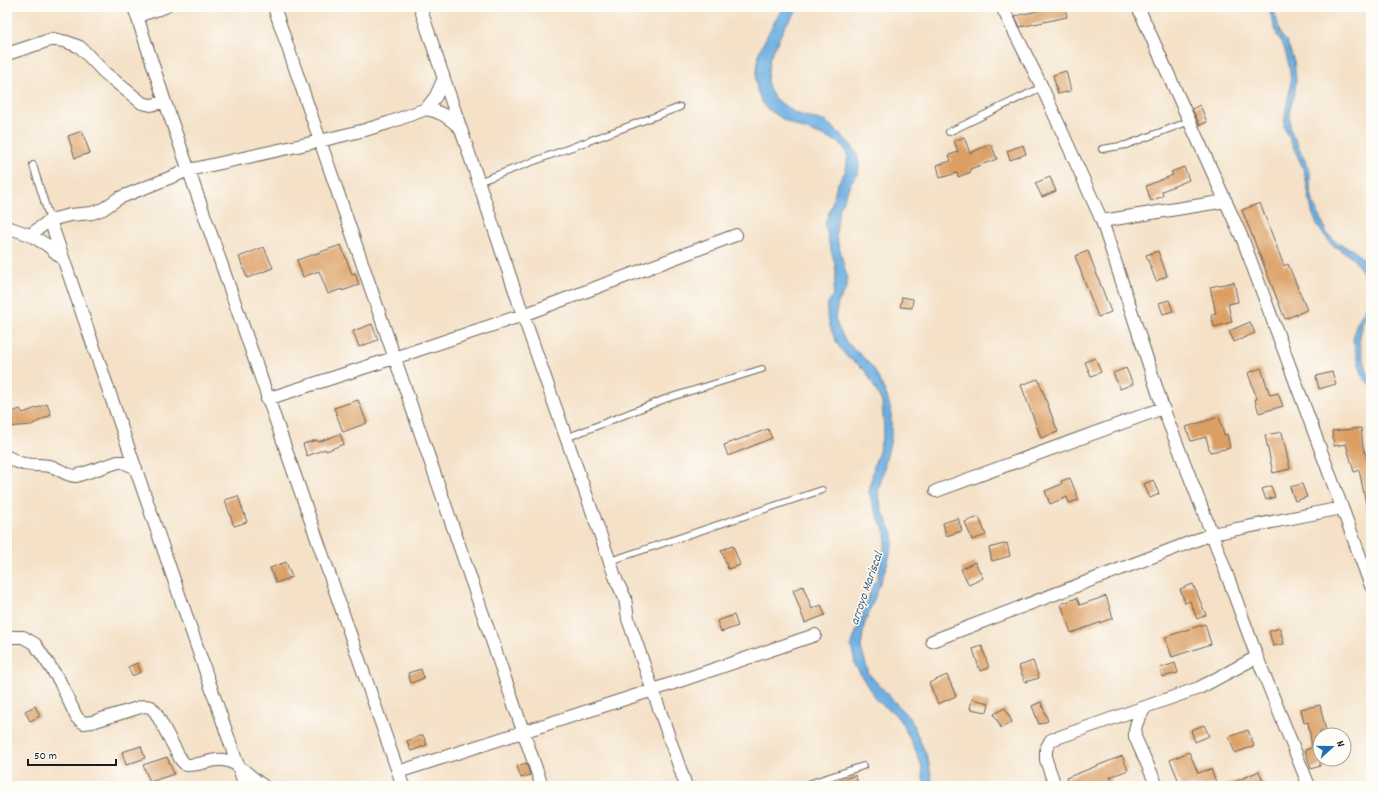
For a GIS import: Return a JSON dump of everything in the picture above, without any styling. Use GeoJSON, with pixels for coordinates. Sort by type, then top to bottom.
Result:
{"type":"FeatureCollection","features":[{"type":"Feature","properties":{"kind":"street"},"geometry":{"type":"LineString","coordinates":[[165,7],[136,12],[165,102],[267,399],[402,786]]}},
{"type":"Feature","properties":{"kind":"street"},"geometry":{"type":"LineString","coordinates":[[274,7],[542,786]]}},
{"type":"Feature","properties":{"kind":"street"},"geometry":{"type":"LineString","coordinates":[[420,7],[443,80],[523,315],[617,582],[625,598],[628,618],[686,786]]}},
{"type":"Feature","properties":{"kind":"street"},"geometry":{"type":"LineString","coordinates":[[1002,7],[1042,88],[1102,220],[1163,408],[1212,534],[1256,658],[1309,786]]}},
{"type":"Feature","properties":{"kind":"street"},"geometry":{"type":"LineString","coordinates":[[1138,7],[1226,201],[1259,282],[1371,586]]}},
{"type":"Feature","properties":{"kind":"street"},"geometry":{"type":"LineString","coordinates":[[7,54],[53,39],[66,42],[80,47],[105,73],[142,103],[151,105],[165,102]]}},
{"type":"Feature","properties":{"kind":"street"},"geometry":{"type":"LineString","coordinates":[[426,109],[436,96],[443,80]]}},
{"type":"Feature","properties":{"kind":"street"},"geometry":{"type":"LineString","coordinates":[[30,235],[50,220],[70,215],[92,213],[103,209],[119,198],[189,170],[365,130],[426,109],[435,110],[447,116],[460,128]]}},
{"type":"Feature","properties":{"kind":"street"},"geometry":{"type":"LineString","coordinates":[[1102,220],[1226,201]]}},
{"type":"Feature","properties":{"kind":"street"},"geometry":{"type":"LineString","coordinates":[[50,220],[245,786]]}},
{"type":"Feature","properties":{"kind":"street"},"geometry":{"type":"LineString","coordinates":[[7,227],[30,235],[47,244],[64,260]]}},
{"type":"Feature","properties":{"kind":"street"},"geometry":{"type":"LineString","coordinates":[[267,399],[523,315],[736,235]]}},
{"type":"Feature","properties":{"kind":"street"},"geometry":{"type":"LineString","coordinates":[[936,492],[1163,408]]}},
{"type":"Feature","properties":{"kind":"street"},"geometry":{"type":"LineString","coordinates":[[7,457],[24,464],[54,468],[62,471],[68,476],[76,476],[118,462],[123,462],[136,468]]}},
{"type":"Feature","properties":{"kind":"street"},"geometry":{"type":"LineString","coordinates":[[932,641],[1212,534],[1342,508]]}},
{"type":"Feature","properties":{"kind":"street"},"geometry":{"type":"LineString","coordinates":[[398,772],[653,690],[815,635]]}},
{"type":"Feature","properties":{"kind":"street"},"geometry":{"type":"LineString","coordinates":[[7,637],[23,638],[34,644],[59,680],[77,718],[84,722],[92,722],[144,706],[151,707],[156,713],[181,760],[186,765],[194,766],[216,760],[237,764],[264,786]]}},
{"type":"Feature","properties":{"kind":"street"},"geometry":{"type":"LineString","coordinates":[[1055,786],[1046,760],[1046,749],[1051,740],[1199,688],[1256,658]]}},
{"type":"Feature","properties":{"kind":"street"},"geometry":{"type":"LineString","coordinates":[[1145,708],[1136,721],[1134,729],[1135,737],[1158,786]]}},
{"type":"Feature","properties":{"kind":"lane"},"geometry":{"type":"LineString","coordinates":[[949,132],[1042,88]]}},
{"type":"Feature","properties":{"kind":"lane"},"geometry":{"type":"LineString","coordinates":[[478,182],[680,107]]}},
{"type":"Feature","properties":{"kind":"lane"},"geometry":{"type":"LineString","coordinates":[[1102,149],[1126,145],[1190,121]]}},
{"type":"Feature","properties":{"kind":"lane"},"geometry":{"type":"LineString","coordinates":[[32,165],[50,220]]}},
{"type":"Feature","properties":{"kind":"lane"},"geometry":{"type":"LineString","coordinates":[[566,438],[665,399],[762,369]]}},
{"type":"Feature","properties":{"kind":"lane"},"geometry":{"type":"LineString","coordinates":[[610,561],[822,490]]}},
{"type":"Feature","properties":{"kind":"lane"},"geometry":{"type":"LineString","coordinates":[[802,786],[863,766]]}},
{"type":"Feature","properties":{"kind":"water"},"geometry":{"type":"Polygon","coordinates":[[[783,7],[800,7],[785,26],[770,57],[767,80],[770,91],[775,99],[795,113],[826,122],[835,129],[852,146],[857,154],[859,164],[858,175],[851,182],[839,210],[836,235],[847,277],[847,287],[838,303],[835,318],[846,342],[874,369],[887,396],[891,411],[891,439],[878,493],[882,510],[893,534],[893,542],[888,562],[864,626],[861,648],[869,674],[911,720],[928,759],[933,786],[924,786],[922,767],[903,725],[894,713],[876,700],[856,667],[851,646],[873,585],[877,580],[886,540],[884,530],[874,508],[869,492],[875,462],[884,430],[882,402],[867,373],[858,364],[847,357],[838,345],[827,316],[828,303],[833,295],[836,274],[825,224],[837,185],[846,170],[848,157],[844,147],[838,142],[784,120],[765,107],[757,90],[756,79],[759,52],[783,7]]]}},
{"type":"Feature","properties":{"kind":"water"},"geometry":{"type":"Polygon","coordinates":[[[1268,7],[1273,7],[1281,35],[1287,42],[1294,61],[1296,80],[1294,96],[1290,108],[1290,129],[1310,171],[1310,187],[1314,206],[1321,218],[1326,232],[1337,243],[1353,250],[1362,258],[1371,274],[1371,304],[1369,313],[1363,321],[1359,342],[1367,371],[1371,379],[1371,385],[1364,379],[1353,340],[1356,325],[1367,305],[1370,291],[1363,272],[1351,256],[1332,245],[1318,227],[1312,212],[1304,170],[1284,127],[1286,108],[1291,86],[1290,69],[1284,47],[1277,35],[1268,7]]]}},
{"type":"Feature","properties":{"kind":"building"},"geometry":{"type":"Polygon","coordinates":[[[1055,7],[1065,7],[1067,17],[1020,27],[1015,16],[1055,7]]]}},
{"type":"Feature","properties":{"kind":"building"},"geometry":{"type":"Polygon","coordinates":[[[1066,71],[1071,91],[1058,94],[1053,75],[1066,71]]]}},
{"type":"Feature","properties":{"kind":"building"},"geometry":{"type":"Polygon","coordinates":[[[1200,105],[1207,122],[1200,125],[1192,109],[1200,105]]]}},
{"type":"Feature","properties":{"kind":"building"},"geometry":{"type":"Polygon","coordinates":[[[82,131],[90,153],[75,158],[68,136],[82,131]]]}},
{"type":"Feature","properties":{"kind":"building"},"geometry":{"type":"Polygon","coordinates":[[[964,137],[970,153],[991,144],[997,159],[970,169],[971,172],[958,177],[957,173],[940,178],[937,165],[951,161],[949,155],[958,152],[954,141],[964,137]]]}},
{"type":"Feature","properties":{"kind":"building"},"geometry":{"type":"Polygon","coordinates":[[[1023,145],[1026,154],[1010,160],[1007,151],[1023,145]]]}},
{"type":"Feature","properties":{"kind":"building"},"geometry":{"type":"Polygon","coordinates":[[[1184,167],[1189,180],[1162,191],[1163,196],[1151,201],[1146,186],[1173,175],[1171,172],[1184,167]]]}},
{"type":"Feature","properties":{"kind":"building"},"geometry":{"type":"Polygon","coordinates":[[[1050,177],[1056,191],[1042,197],[1035,183],[1050,177]]]}},
{"type":"Feature","properties":{"kind":"building"},"geometry":{"type":"Polygon","coordinates":[[[1260,203],[1284,266],[1288,264],[1307,310],[1285,319],[1242,210],[1260,203]]]}},
{"type":"Feature","properties":{"kind":"building"},"geometry":{"type":"Polygon","coordinates":[[[341,245],[352,274],[355,273],[359,285],[328,294],[319,271],[303,277],[297,260],[341,245]]]}},
{"type":"Feature","properties":{"kind":"building"},"geometry":{"type":"Polygon","coordinates":[[[264,247],[273,268],[247,278],[239,257],[264,247]]]}},
{"type":"Feature","properties":{"kind":"building"},"geometry":{"type":"Polygon","coordinates":[[[1088,251],[1111,312],[1098,317],[1075,256],[1088,251]]]}},
{"type":"Feature","properties":{"kind":"building"},"geometry":{"type":"Polygon","coordinates":[[[1158,251],[1167,276],[1156,281],[1146,255],[1158,251]]]}},
{"type":"Feature","properties":{"kind":"building"},"geometry":{"type":"Polygon","coordinates":[[[1234,282],[1238,302],[1228,304],[1232,322],[1214,327],[1211,314],[1216,313],[1210,287],[1234,282]]]}},
{"type":"Feature","properties":{"kind":"building"},"geometry":{"type":"Polygon","coordinates":[[[902,297],[913,299],[912,308],[900,307],[902,297]]]}},
{"type":"Feature","properties":{"kind":"building"},"geometry":{"type":"Polygon","coordinates":[[[1169,300],[1173,311],[1163,314],[1159,303],[1169,300]]]}},
{"type":"Feature","properties":{"kind":"building"},"geometry":{"type":"Polygon","coordinates":[[[1250,322],[1255,333],[1234,342],[1229,331],[1250,322]]]}},
{"type":"Feature","properties":{"kind":"building"},"geometry":{"type":"Polygon","coordinates":[[[372,324],[378,340],[359,347],[353,331],[372,324]]]}},
{"type":"Feature","properties":{"kind":"building"},"geometry":{"type":"Polygon","coordinates":[[[1095,358],[1101,372],[1091,376],[1085,362],[1095,358]]]}},
{"type":"Feature","properties":{"kind":"building"},"geometry":{"type":"Polygon","coordinates":[[[1126,368],[1133,384],[1120,389],[1113,373],[1126,368]]]}},
{"type":"Feature","properties":{"kind":"building"},"geometry":{"type":"Polygon","coordinates":[[[1261,368],[1270,395],[1278,393],[1283,406],[1259,413],[1255,400],[1257,399],[1248,373],[1261,368]]]}},
{"type":"Feature","properties":{"kind":"building"},"geometry":{"type":"Polygon","coordinates":[[[1332,372],[1336,384],[1319,389],[1316,376],[1332,372]]]}},
{"type":"Feature","properties":{"kind":"building"},"geometry":{"type":"Polygon","coordinates":[[[1038,379],[1058,432],[1041,438],[1021,385],[1038,379]]]}},
{"type":"Feature","properties":{"kind":"building"},"geometry":{"type":"Polygon","coordinates":[[[358,400],[367,423],[343,432],[334,408],[358,400]]]}},
{"type":"Feature","properties":{"kind":"building"},"geometry":{"type":"Polygon","coordinates":[[[47,404],[51,415],[31,425],[7,427],[7,414],[20,409],[23,413],[47,404]]]}},
{"type":"Feature","properties":{"kind":"building"},"geometry":{"type":"Polygon","coordinates":[[[1219,417],[1224,435],[1227,434],[1230,448],[1210,452],[1206,437],[1191,441],[1186,427],[1219,417]]]}},
{"type":"Feature","properties":{"kind":"building"},"geometry":{"type":"Polygon","coordinates":[[[1361,428],[1363,446],[1371,473],[1371,508],[1367,508],[1359,470],[1354,472],[1346,444],[1334,446],[1332,431],[1361,428]]]}},
{"type":"Feature","properties":{"kind":"building"},"geometry":{"type":"Polygon","coordinates":[[[768,429],[772,438],[728,456],[724,445],[768,429]]]}},
{"type":"Feature","properties":{"kind":"building"},"geometry":{"type":"Polygon","coordinates":[[[1282,432],[1290,469],[1273,473],[1265,435],[1282,432]]]}},
{"type":"Feature","properties":{"kind":"building"},"geometry":{"type":"Polygon","coordinates":[[[340,434],[344,444],[307,456],[303,444],[317,440],[318,442],[340,434]]]}},
{"type":"Feature","properties":{"kind":"building"},"geometry":{"type":"Polygon","coordinates":[[[1070,478],[1079,500],[1069,503],[1067,497],[1050,504],[1045,491],[1062,484],[1061,481],[1070,478]]]}},
{"type":"Feature","properties":{"kind":"building"},"geometry":{"type":"Polygon","coordinates":[[[1153,480],[1159,494],[1150,498],[1144,484],[1153,480]]]}},
{"type":"Feature","properties":{"kind":"building"},"geometry":{"type":"Polygon","coordinates":[[[1302,484],[1307,497],[1295,501],[1290,487],[1302,484]]]}},
{"type":"Feature","properties":{"kind":"building"},"geometry":{"type":"Polygon","coordinates":[[[1271,486],[1275,497],[1266,500],[1262,489],[1271,486]]]}},
{"type":"Feature","properties":{"kind":"building"},"geometry":{"type":"Polygon","coordinates":[[[238,496],[247,522],[234,526],[225,500],[238,496]]]}},
{"type":"Feature","properties":{"kind":"building"},"geometry":{"type":"Polygon","coordinates":[[[979,517],[986,535],[972,540],[965,522],[979,517]]]}},
{"type":"Feature","properties":{"kind":"building"},"geometry":{"type":"Polygon","coordinates":[[[958,518],[962,531],[946,536],[943,523],[958,518]]]}},
{"type":"Feature","properties":{"kind":"building"},"geometry":{"type":"Polygon","coordinates":[[[1007,543],[1010,556],[992,561],[989,548],[1007,543]]]}},
{"type":"Feature","properties":{"kind":"building"},"geometry":{"type":"Polygon","coordinates":[[[733,546],[740,565],[728,569],[721,550],[733,546]]]}},
{"type":"Feature","properties":{"kind":"building"},"geometry":{"type":"Polygon","coordinates":[[[286,562],[292,577],[276,583],[270,568],[286,562]]]}},
{"type":"Feature","properties":{"kind":"building"},"geometry":{"type":"Polygon","coordinates":[[[975,562],[983,578],[969,585],[961,569],[975,562]]]}},
{"type":"Feature","properties":{"kind":"building"},"geometry":{"type":"Polygon","coordinates":[[[1193,584],[1206,615],[1197,619],[1190,601],[1185,603],[1180,589],[1193,584]]]}},
{"type":"Feature","properties":{"kind":"building"},"geometry":{"type":"Polygon","coordinates":[[[803,586],[812,609],[821,605],[825,615],[805,623],[793,590],[803,586]]]}},
{"type":"Feature","properties":{"kind":"building"},"geometry":{"type":"Polygon","coordinates":[[[1106,596],[1113,618],[1071,633],[1061,604],[1077,598],[1080,605],[1106,596]]]}},
{"type":"Feature","properties":{"kind":"building"},"geometry":{"type":"Polygon","coordinates":[[[734,615],[738,626],[721,632],[717,621],[734,615]]]}},
{"type":"Feature","properties":{"kind":"building"},"geometry":{"type":"Polygon","coordinates":[[[1205,624],[1211,644],[1172,657],[1165,637],[1205,624]]]}},
{"type":"Feature","properties":{"kind":"building"},"geometry":{"type":"Polygon","coordinates":[[[1280,628],[1284,644],[1273,646],[1269,631],[1280,628]]]}},
{"type":"Feature","properties":{"kind":"building"},"geometry":{"type":"Polygon","coordinates":[[[982,646],[989,668],[980,671],[973,649],[982,646]]]}},
{"type":"Feature","properties":{"kind":"building"},"geometry":{"type":"Polygon","coordinates":[[[1033,661],[1039,678],[1025,682],[1019,666],[1033,661]]]}},
{"type":"Feature","properties":{"kind":"building"},"geometry":{"type":"Polygon","coordinates":[[[137,663],[141,672],[132,676],[128,667],[137,663]]]}},
{"type":"Feature","properties":{"kind":"building"},"geometry":{"type":"Polygon","coordinates":[[[1175,663],[1178,673],[1162,677],[1160,668],[1175,663]]]}},
{"type":"Feature","properties":{"kind":"building"},"geometry":{"type":"Polygon","coordinates":[[[421,669],[424,678],[411,683],[408,673],[421,669]]]}},
{"type":"Feature","properties":{"kind":"building"},"geometry":{"type":"Polygon","coordinates":[[[947,675],[956,696],[938,704],[929,683],[947,675]]]}},
{"type":"Feature","properties":{"kind":"building"},"geometry":{"type":"Polygon","coordinates":[[[972,699],[989,703],[987,712],[970,709],[972,699]]]}},
{"type":"Feature","properties":{"kind":"building"},"geometry":{"type":"Polygon","coordinates":[[[1041,702],[1048,721],[1039,724],[1032,706],[1041,702]]]}},
{"type":"Feature","properties":{"kind":"building"},"geometry":{"type":"Polygon","coordinates":[[[1320,705],[1325,727],[1312,727],[1312,748],[1308,722],[1304,723],[1301,709],[1320,705]]]}},
{"type":"Feature","properties":{"kind":"building"},"geometry":{"type":"Polygon","coordinates":[[[35,706],[40,716],[30,721],[25,711],[35,706]]]}},
{"type":"Feature","properties":{"kind":"building"},"geometry":{"type":"Polygon","coordinates":[[[1005,708],[1012,722],[1001,728],[994,714],[1005,708]]]}},
{"type":"Feature","properties":{"kind":"building"},"geometry":{"type":"Polygon","coordinates":[[[1204,725],[1209,736],[1195,742],[1191,730],[1204,725]]]}},
{"type":"Feature","properties":{"kind":"building"},"geometry":{"type":"Polygon","coordinates":[[[1248,730],[1254,746],[1235,753],[1229,737],[1248,730]]]}},
{"type":"Feature","properties":{"kind":"building"},"geometry":{"type":"Polygon","coordinates":[[[423,735],[427,745],[411,751],[407,741],[423,735]]]}},
{"type":"Feature","properties":{"kind":"building"},"geometry":{"type":"Polygon","coordinates":[[[141,746],[145,758],[126,765],[122,752],[141,746]]]}},
{"type":"Feature","properties":{"kind":"building"},"geometry":{"type":"Polygon","coordinates":[[[1312,748],[1312,767],[1317,767],[1311,769],[1305,750],[1312,748]]]}},
{"type":"Feature","properties":{"kind":"building"},"geometry":{"type":"Polygon","coordinates":[[[1189,752],[1198,773],[1211,769],[1216,782],[1206,786],[1181,786],[1170,760],[1189,752]]]}},
{"type":"Feature","properties":{"kind":"building"},"geometry":{"type":"Polygon","coordinates":[[[1122,756],[1128,770],[1110,777],[1114,786],[1069,786],[1066,778],[1122,756]]]}},
{"type":"Feature","properties":{"kind":"building"},"geometry":{"type":"Polygon","coordinates":[[[167,757],[174,774],[150,782],[143,765],[167,757]]]}},
{"type":"Feature","properties":{"kind":"building"},"geometry":{"type":"Polygon","coordinates":[[[526,763],[530,775],[521,778],[517,766],[526,763]]]}},
{"type":"Feature","properties":{"kind":"building"},"geometry":{"type":"Polygon","coordinates":[[[1259,771],[1265,786],[1225,786],[1248,776],[1259,771]]]}},
{"type":"Feature","properties":{"kind":"building"},"geometry":{"type":"Polygon","coordinates":[[[855,775],[859,786],[829,785],[855,775]]]}},
{"type":"Feature","properties":{"kind":"water label","name":"arroyo Mariscal"},"geometry":{"type":"Point","coordinates":[865,588]}}]}
